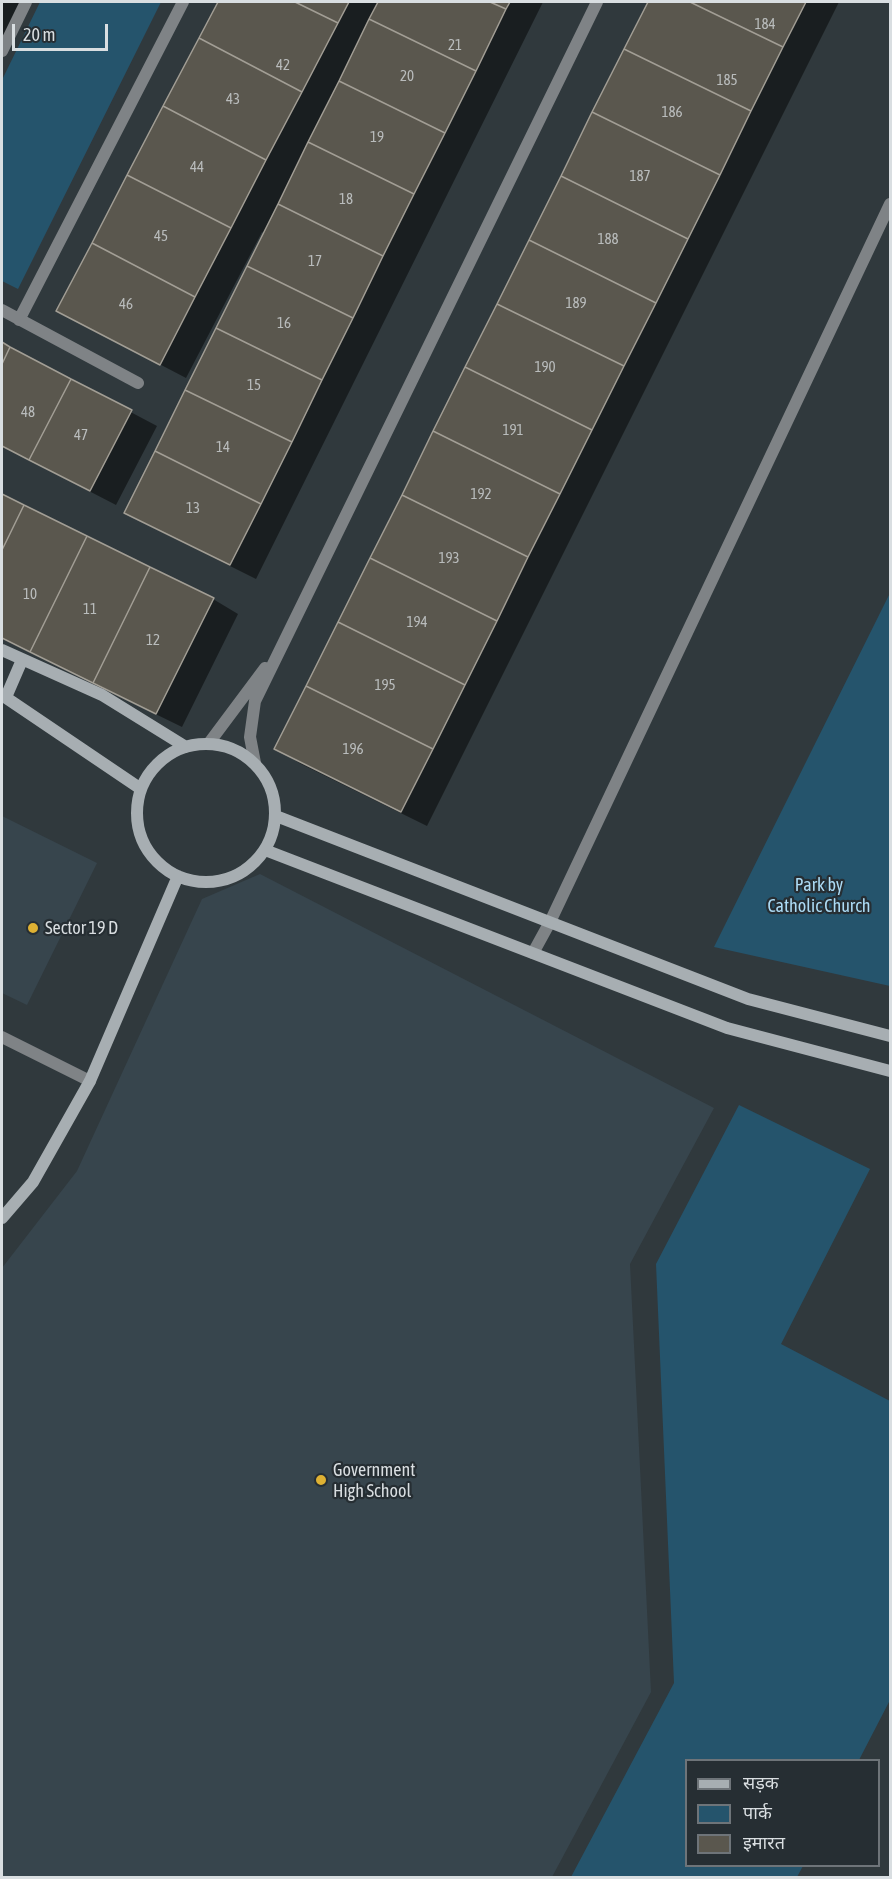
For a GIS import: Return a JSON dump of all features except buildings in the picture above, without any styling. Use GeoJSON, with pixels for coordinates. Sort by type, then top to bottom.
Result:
{"type":"FeatureCollection","features":[{"type":"Feature","properties":{"kind":"street"},"geometry":{"type":"LineString","coordinates":[[2,51],[26,2]]}},
{"type":"Feature","properties":{"kind":"street"},"geometry":{"type":"LineString","coordinates":[[19,320],[183,2]]}},
{"type":"Feature","properties":{"kind":"street"},"geometry":{"type":"LineString","coordinates":[[255,764],[250,737],[255,700],[597,2]]}},
{"type":"Feature","properties":{"kind":"street"},"geometry":{"type":"LineString","coordinates":[[533,953],[550,922],[891,204]]}},
{"type":"Feature","properties":{"kind":"street"},"geometry":{"type":"LineString","coordinates":[[2,310],[138,383]]}},
{"type":"Feature","properties":{"kind":"street"},"geometry":{"type":"LineString","coordinates":[[209,743],[280,648]]}},
{"type":"Feature","properties":{"kind":"street"},"geometry":{"type":"LineString","coordinates":[[2,650],[102,695],[186,747]]}},
{"type":"Feature","properties":{"kind":"street"},"geometry":{"type":"LineString","coordinates":[[21,660],[4,696],[141,789]]}},
{"type":"Feature","properties":{"kind":"street"},"geometry":{"type":"LineString","coordinates":[[209,743],[231,748],[255,764],[271,787],[276,816],[273,834],[265,850],[248,868],[226,879],[202,882],[178,876],[155,860],[141,836],[137,808],[141,789],[151,771],[165,757],[186,747],[209,743]]}},
{"type":"Feature","properties":{"kind":"street"},"geometry":{"type":"LineString","coordinates":[[276,816],[748,999],[891,1036]]}},
{"type":"Feature","properties":{"kind":"street"},"geometry":{"type":"LineString","coordinates":[[265,850],[727,1028],[891,1071]]}},
{"type":"Feature","properties":{"kind":"street"},"geometry":{"type":"LineString","coordinates":[[2,1218],[33,1182],[90,1081],[178,876]]}},
{"type":"Feature","properties":{"kind":"street"},"geometry":{"type":"LineString","coordinates":[[2,1037],[90,1081]]}},
{"type":"Feature","properties":{"kind":"shaded area","name":"Sector 19 D"},"geometry":{"type":"Polygon","coordinates":[[[2,816],[97,863],[27,1005],[2,993],[2,816]]]}},
{"type":"Feature","properties":{"kind":"shaded area","name":"Government High School"},"geometry":{"type":"Polygon","coordinates":[[[260,874],[714,1108],[630,1264],[651,1692],[552,1877],[2,1877],[2,1268],[77,1171],[202,899],[260,874]]]}},
{"type":"Feature","properties":{"kind":"green space"},"geometry":{"type":"Polygon","coordinates":[[[40,2],[161,2],[18,289],[2,281],[2,80],[40,2]]]}},
{"type":"Feature","properties":{"kind":"green space","name":"Park by Catholic Church"},"geometry":{"type":"Polygon","coordinates":[[[890,593],[890,986],[714,947],[890,593]]]}},
{"type":"Feature","properties":{"kind":"green space"},"geometry":{"type":"Polygon","coordinates":[[[739,1105],[870,1169],[781,1344],[890,1401],[890,1700],[860,1759],[685,1759],[685,1867],[802,1867],[797,1877],[571,1877],[674,1683],[656,1264],[739,1105]]]}},
{"type":"Feature","properties":{"kind":"place","name":"Sector 19 D"},"geometry":{"type":"Point","coordinates":[33,928]}},
{"type":"Feature","properties":{"kind":"place","name":"Government High School"},"geometry":{"type":"Point","coordinates":[321,1480]}}]}
